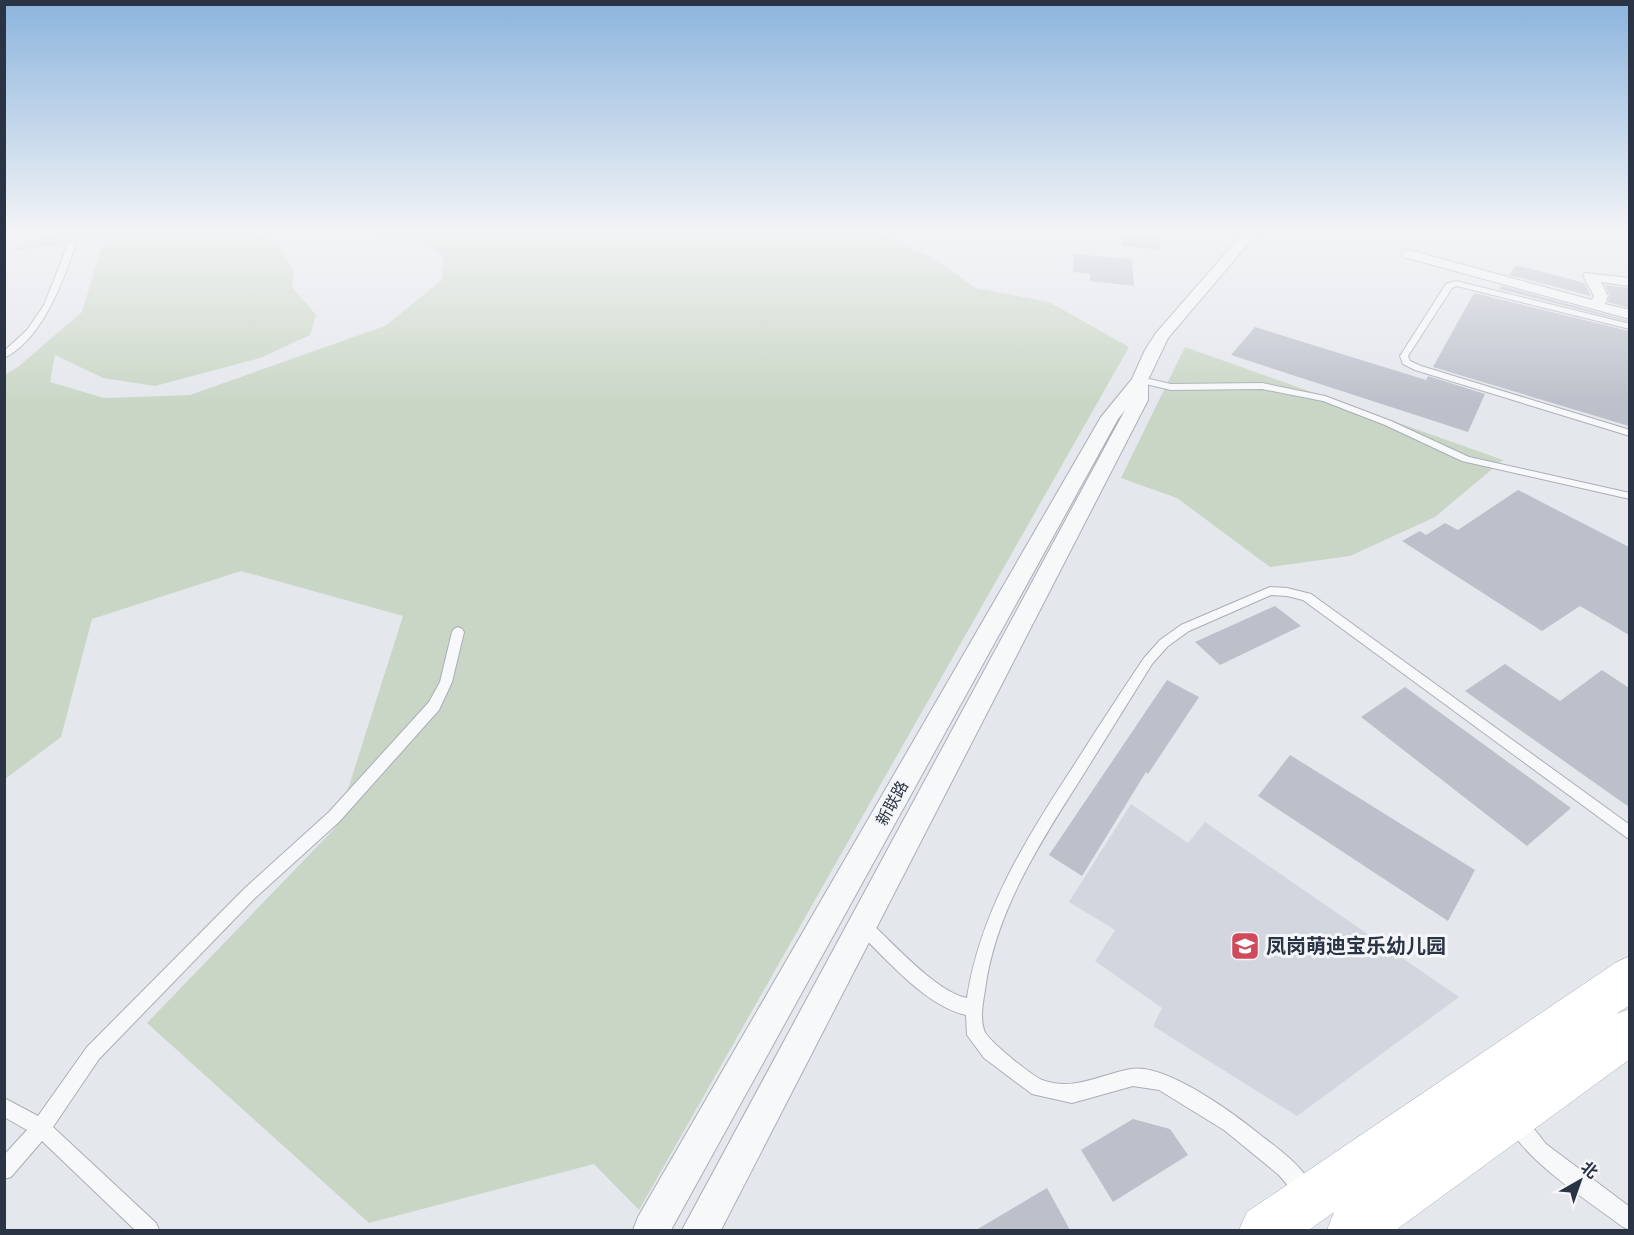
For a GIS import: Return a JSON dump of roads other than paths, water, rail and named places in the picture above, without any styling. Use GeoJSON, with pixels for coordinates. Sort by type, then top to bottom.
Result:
{"type":"FeatureCollection","features":[{"type":"Feature","properties":{"kind":"street","name":"新联路"},"geometry":{"type":"LineString","coordinates":[[651,1230],[1110,417],[1140,380],[1152,350],[1162,336],[1203,289]]}},
{"type":"Feature","properties":{"kind":"street"},"geometry":{"type":"LineString","coordinates":[[1534,289],[1629,315]]}},
{"type":"Feature","properties":{"kind":"street"},"geometry":{"type":"LineString","coordinates":[[1597,289],[1601,296],[1597,306]]}},
{"type":"Feature","properties":{"kind":"street","name":"新联路"},"geometry":{"type":"LineString","coordinates":[[701,1230],[1139,400],[1140,380]]}},
{"type":"Feature","properties":{"kind":"street"},"geometry":{"type":"LineString","coordinates":[[1264,1230],[1629,978]]}},
{"type":"Feature","properties":{"kind":"street"},"geometry":{"type":"LineString","coordinates":[[1353,1230],[1629,1031]]}},
{"type":"Feature","properties":{"kind":"lane"},"geometry":{"type":"LineString","coordinates":[[4,356],[27,336],[51,303],[56,289]]}},
{"type":"Feature","properties":{"kind":"lane"},"geometry":{"type":"LineString","coordinates":[[1447,289],[1404,356],[1406,362],[1418,368],[1629,433]]}},
{"type":"Feature","properties":{"kind":"lane"},"geometry":{"type":"LineString","coordinates":[[1478,289],[1629,327]]}},
{"type":"Feature","properties":{"kind":"lane"},"geometry":{"type":"LineString","coordinates":[[1140,380],[1171,387],[1262,386],[1325,399],[1366,414],[1466,459],[1629,496]]}},
{"type":"Feature","properties":{"kind":"lane"},"geometry":{"type":"LineString","coordinates":[[1310,1198],[1286,1168],[1231,1123],[1162,1081],[1133,1077],[1072,1094],[1038,1088],[990,1052],[976,1035],[974,1008],[979,973],[996,918],[1032,842],[1148,661],[1164,643],[1185,628],[1270,591],[1307,597],[1629,834]]}},
{"type":"Feature","properties":{"kind":"lane"},"geometry":{"type":"LineString","coordinates":[[4,1170],[41,1128],[93,1053],[250,892],[334,817],[434,706],[446,682],[458,632]]}},
{"type":"Feature","properties":{"kind":"lane"},"geometry":{"type":"LineString","coordinates":[[862,925],[935,993],[955,1004],[974,1008]]}},
{"type":"Feature","properties":{"kind":"lane"},"geometry":{"type":"LineString","coordinates":[[4,1107],[41,1128],[149,1230]]}},
{"type":"Feature","properties":{"kind":"lane"},"geometry":{"type":"LineString","coordinates":[[1511,1117],[1539,1151],[1629,1220]]}},
{"type":"Feature","properties":{"kind":"place","name":"凤岗萌迪宝乐幼儿园"},"geometry":{"type":"Point","coordinates":[1245,946]}}]}
